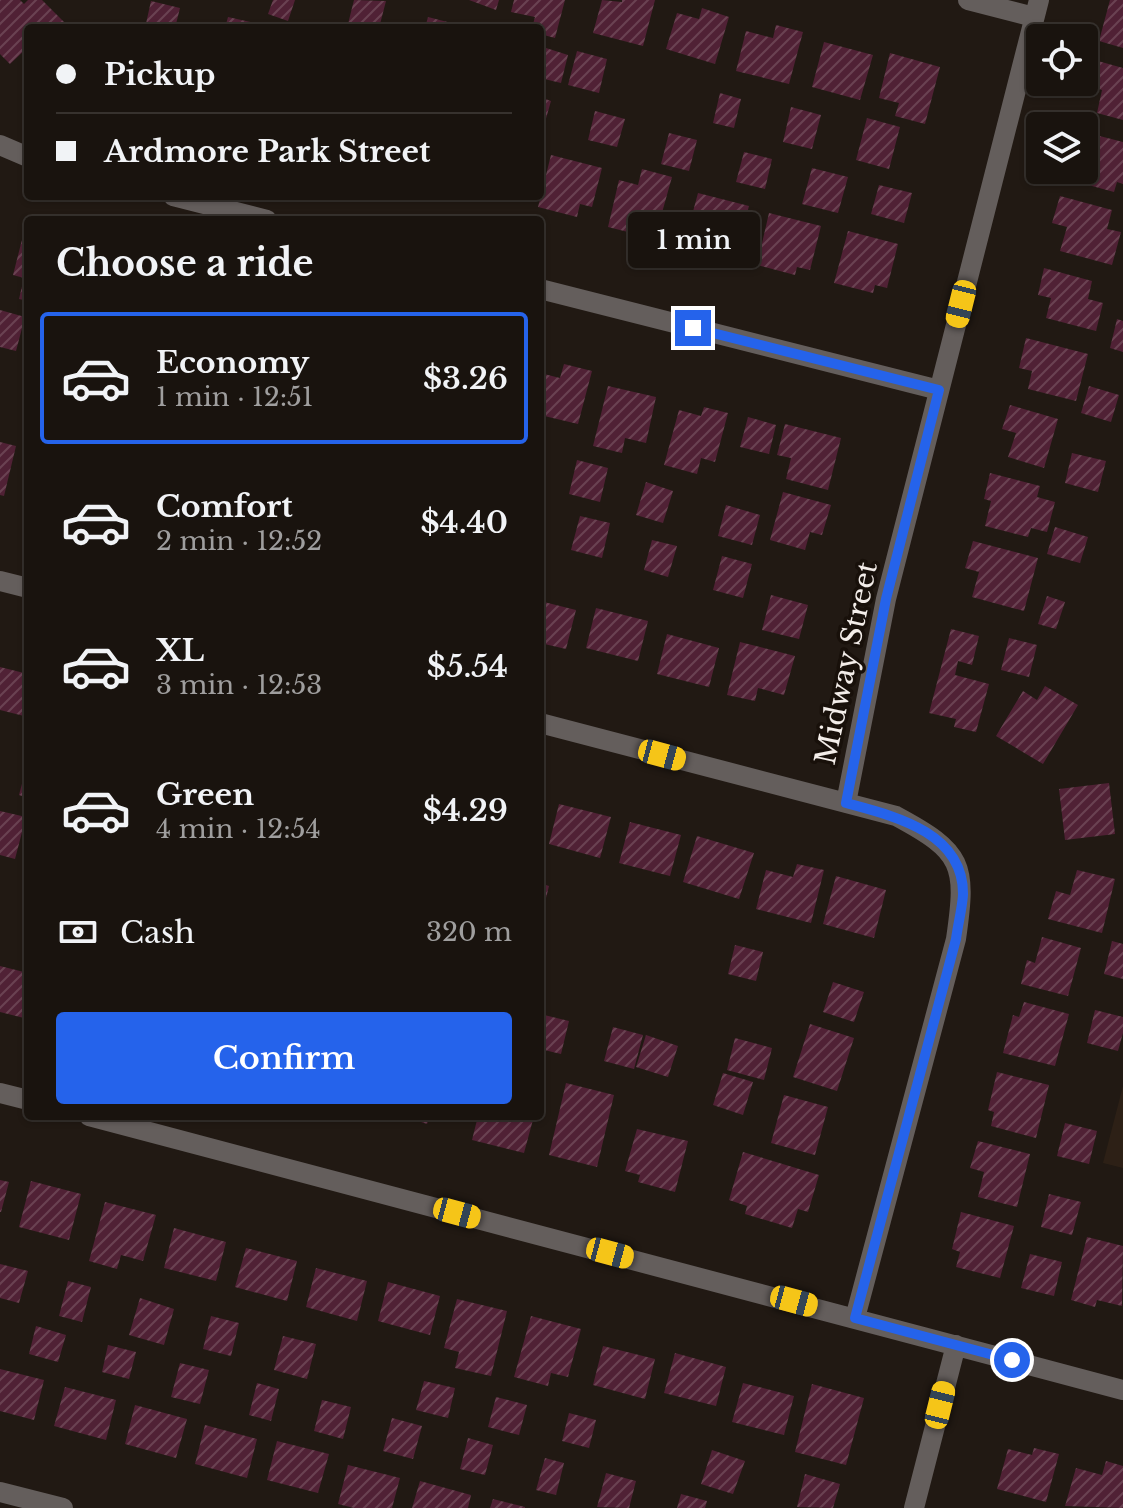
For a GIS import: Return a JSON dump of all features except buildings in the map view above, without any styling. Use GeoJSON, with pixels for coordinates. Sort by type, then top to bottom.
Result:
{"type":"FeatureCollection","features":[{"type":"Feature","properties":{"kind":"street"},"geometry":{"type":"LineString","coordinates":[[968,0],[1036,8]]}},
{"type":"Feature","properties":{"kind":"street","name":"Midway Street"},"geometry":{"type":"LineString","coordinates":[[855,1318],[956,939],[963,895],[955,862],[933,836],[896,816],[846,803],[886,599],[1036,8]]}},
{"type":"Feature","properties":{"kind":"street"},"geometry":{"type":"LineString","coordinates":[[0,145],[24,155]]}},
{"type":"Feature","properties":{"kind":"street"},"geometry":{"type":"LineString","coordinates":[[189,200],[251,216]]}},
{"type":"Feature","properties":{"kind":"street"},"geometry":{"type":"LineString","coordinates":[[544,290],[939,390]]}},
{"type":"Feature","properties":{"kind":"street"},"geometry":{"type":"LineString","coordinates":[[0,581],[24,587]]}},
{"type":"Feature","properties":{"kind":"street"},"geometry":{"type":"LineString","coordinates":[[544,724],[846,803]]}},
{"type":"Feature","properties":{"kind":"street"},"geometry":{"type":"LineString","coordinates":[[0,1093],[24,1099]]}},
{"type":"Feature","properties":{"kind":"street"},"geometry":{"type":"LineString","coordinates":[[104,1120],[1123,1390]]}},
{"type":"Feature","properties":{"kind":"street"},"geometry":{"type":"LineString","coordinates":[[914,1508],[956,1345]]}},
{"type":"Feature","properties":{"kind":"street"},"geometry":{"type":"LineString","coordinates":[[0,1492],[63,1508]]}},
{"type":"Feature","properties":{"kind":"shaded area"},"geometry":{"type":"Polygon","coordinates":[[[1123,1086],[1123,1168],[1103,1163],[1123,1086]]]}},
{"type":"Feature","properties":{"kind":"route"},"geometry":{"type":"LineString","coordinates":[[693,328],[939,390],[886,599],[846,803],[896,816],[933,836],[955,862],[963,895],[956,939],[855,1318],[1012,1360]]}}]}
